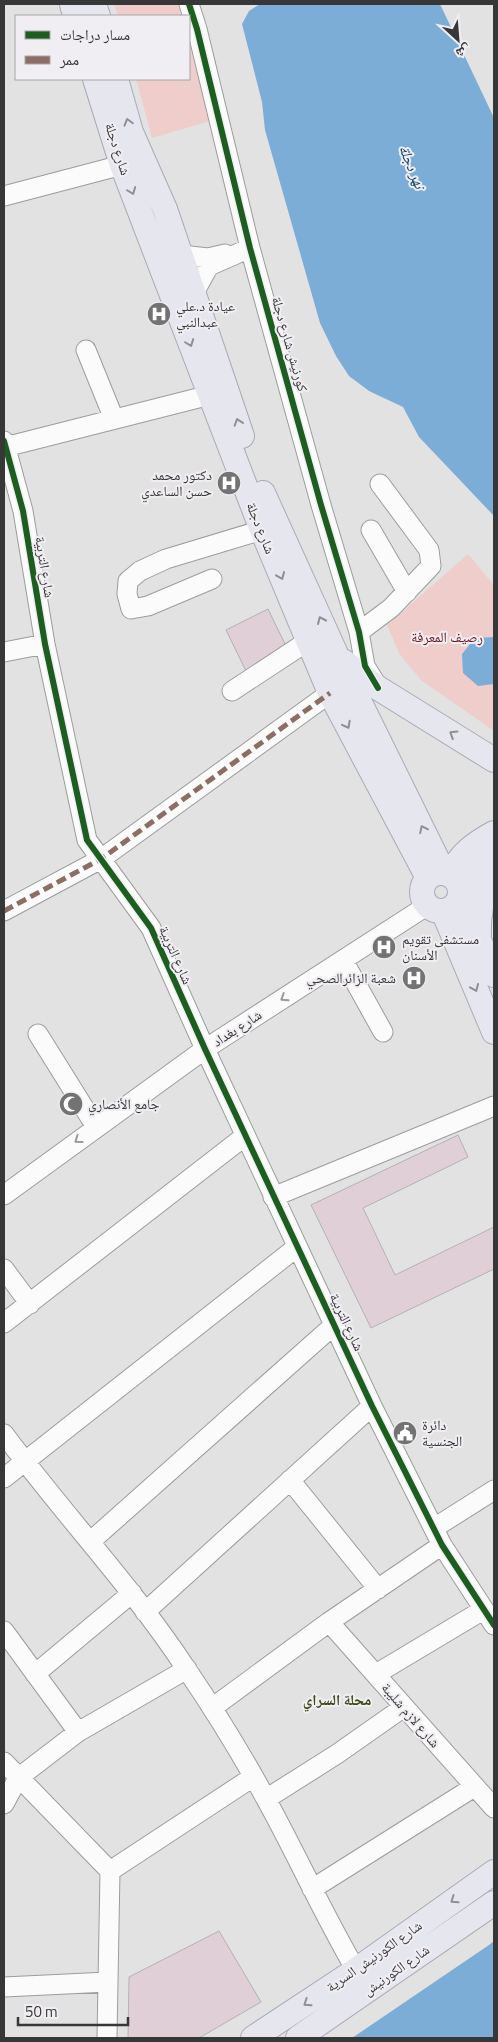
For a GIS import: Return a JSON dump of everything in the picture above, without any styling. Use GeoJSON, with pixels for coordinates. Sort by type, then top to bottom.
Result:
{"type":"FeatureCollection","features":[{"type":"Feature","properties":{"kind":"main road","name":"شارع دجلة"},"geometry":{"type":"LineString","coordinates":[[95,80],[122,165],[210,395],[262,530],[330,692],[448,882]]}},
{"type":"Feature","properties":{"kind":"main road","name":"شارع دجلة"},"geometry":{"type":"LineString","coordinates":[[116,80],[131,132],[165,209],[258,481],[336,654],[448,882],[478,937],[494,975]]}},
{"type":"Feature","properties":{"kind":"main road"},"geometry":{"type":"LineString","coordinates":[[336,654],[348,667],[378,688],[494,760]]}},
{"type":"Feature","properties":{"kind":"main road"},"geometry":{"type":"LineString","coordinates":[[435,908],[454,906],[448,882],[455,864],[466,851],[494,833]]}},
{"type":"Feature","properties":{"kind":"main road"},"geometry":{"type":"LineString","coordinates":[[494,851],[448,882],[422,889],[424,900],[435,908],[494,1032]]}},
{"type":"Feature","properties":{"kind":"main road"},"geometry":{"type":"LineString","coordinates":[[478,937],[483,899],[494,875]]}},
{"type":"Feature","properties":{"kind":"main road","name":"شارع الكورنيش السرية"},"geometry":{"type":"LineString","coordinates":[[253,2038],[356,1970],[494,1872]]}},
{"type":"Feature","properties":{"kind":"main road","name":"شارع الكورنيش"},"geometry":{"type":"LineString","coordinates":[[298,2038],[494,1903]]}},
{"type":"Feature","properties":{"kind":"street","name":"كورنيش شارع دجلة"},"geometry":{"type":"LineString","coordinates":[[189,4],[198,29],[250,248],[321,506],[359,632],[366,666],[378,688]]}},
{"type":"Feature","properties":{"kind":"street"},"geometry":{"type":"LineString","coordinates":[[4,196],[122,165]]}},
{"type":"Feature","properties":{"kind":"street"},"geometry":{"type":"LineString","coordinates":[[181,255],[208,258],[250,248]]}},
{"type":"Feature","properties":{"kind":"street"},"geometry":{"type":"LineString","coordinates":[[194,294],[209,266],[250,248]]}},
{"type":"Feature","properties":{"kind":"street"},"geometry":{"type":"LineString","coordinates":[[86,350],[114,419]]}},
{"type":"Feature","properties":{"kind":"street"},"geometry":{"type":"LineString","coordinates":[[5,444],[210,395]]}},
{"type":"Feature","properties":{"kind":"street","name":"شارع التربية"},"geometry":{"type":"LineString","coordinates":[[5,444],[23,511],[45,644],[87,840],[151,928],[204,1049],[372,1406],[442,1545],[494,1625]]}},
{"type":"Feature","properties":{"kind":"street"},"geometry":{"type":"LineString","coordinates":[[359,632],[391,608],[431,566],[429,550],[380,484]]}},
{"type":"Feature","properties":{"kind":"street"},"geometry":{"type":"LineString","coordinates":[[212,579],[148,606],[131,609],[127,594],[128,581],[140,571],[166,559],[262,530]]}},
{"type":"Feature","properties":{"kind":"street"},"geometry":{"type":"LineString","coordinates":[[371,530],[407,592]]}},
{"type":"Feature","properties":{"kind":"street"},"geometry":{"type":"LineString","coordinates":[[232,691],[308,641]]}},
{"type":"Feature","properties":{"kind":"street"},"geometry":{"type":"LineString","coordinates":[[4,652],[45,644]]}},
{"type":"Feature","properties":{"kind":"street"},"geometry":{"type":"LineString","coordinates":[[4,909],[101,859],[330,692]]}},
{"type":"Feature","properties":{"kind":"street","name":"شارع بغداد"},"geometry":{"type":"LineString","coordinates":[[4,1195],[204,1049],[343,960],[435,908]]}},
{"type":"Feature","properties":{"kind":"street"},"geometry":{"type":"LineString","coordinates":[[343,960],[383,1032]]}},
{"type":"Feature","properties":{"kind":"street"},"geometry":{"type":"LineString","coordinates":[[38,1034],[96,1127]]}},
{"type":"Feature","properties":{"kind":"street"},"geometry":{"type":"LineString","coordinates":[[273,1197],[494,1106]]}},
{"type":"Feature","properties":{"kind":"street"},"geometry":{"type":"LineString","coordinates":[[4,1323],[245,1136]]}},
{"type":"Feature","properties":{"kind":"street"},"geometry":{"type":"LineString","coordinates":[[4,1478],[297,1247]]}},
{"type":"Feature","properties":{"kind":"street"},"geometry":{"type":"LineString","coordinates":[[4,1269],[30,1304]]}},
{"type":"Feature","properties":{"kind":"street"},"geometry":{"type":"LineString","coordinates":[[91,1541],[334,1325]]}},
{"type":"Feature","properties":{"kind":"street"},"geometry":{"type":"LineString","coordinates":[[145,1612],[372,1406]]}},
{"type":"Feature","properties":{"kind":"street"},"geometry":{"type":"LineString","coordinates":[[4,1434],[24,1462],[132,1593],[187,1669],[266,1799],[356,1970]]}},
{"type":"Feature","properties":{"kind":"street"},"geometry":{"type":"LineString","coordinates":[[290,1480],[378,1589]]}},
{"type":"Feature","properties":{"kind":"street"},"geometry":{"type":"LineString","coordinates":[[434,1528],[494,1490]]}},
{"type":"Feature","properties":{"kind":"street"},"geometry":{"type":"LineString","coordinates":[[212,1708],[329,1622],[442,1545]]}},
{"type":"Feature","properties":{"kind":"street"},"geometry":{"type":"LineString","coordinates":[[36,1674],[132,1593]]}},
{"type":"Feature","properties":{"kind":"street"},"geometry":{"type":"LineString","coordinates":[[376,1674],[483,1610]]}},
{"type":"Feature","properties":{"kind":"street","name":"شارع لازم شليبة"},"geometry":{"type":"LineString","coordinates":[[329,1622],[494,1808]]}},
{"type":"Feature","properties":{"kind":"street"},"geometry":{"type":"LineString","coordinates":[[4,1631],[78,1732]]}},
{"type":"Feature","properties":{"kind":"street"},"geometry":{"type":"LineString","coordinates":[[4,1804],[18,1778],[78,1732],[187,1669]]}},
{"type":"Feature","properties":{"kind":"street"},"geometry":{"type":"LineString","coordinates":[[266,1799],[337,1754],[404,1707]]}},
{"type":"Feature","properties":{"kind":"street"},"geometry":{"type":"LineString","coordinates":[[4,1762],[110,1871],[107,2038]]}},
{"type":"Feature","properties":{"kind":"street"},"geometry":{"type":"LineString","coordinates":[[110,1871],[253,1777]]}},
{"type":"Feature","properties":{"kind":"street"},"geometry":{"type":"LineString","coordinates":[[312,1888],[474,1787]]}},
{"type":"Feature","properties":{"kind":"street"},"geometry":{"type":"LineString","coordinates":[[4,1987],[108,1982]]}},
{"type":"Feature","properties":{"kind":"green space"},"geometry":{"type":"Polygon","coordinates":[[[114,4],[178,4],[181,15],[118,15],[114,4]]]}},
{"type":"Feature","properties":{"kind":"green space"},"geometry":{"type":"Polygon","coordinates":[[[190,48],[210,121],[152,138],[136,80],[190,80],[190,48]]]}},
{"type":"Feature","properties":{"kind":"green space","name":"رصيف المعرفة"},"geometry":{"type":"Polygon","coordinates":[[[468,554],[494,585],[494,731],[422,681],[400,655],[387,625],[468,554]]]}},
{"type":"Feature","properties":{"kind":"water","name":"نهر دجلة"},"geometry":{"type":"Polygon","coordinates":[[[260,4],[440,4],[494,118],[494,516],[419,437],[403,407],[369,391],[349,376],[336,356],[320,323],[265,130],[262,102],[242,24],[249,11],[260,4]]]}},
{"type":"Feature","properties":{"kind":"water"},"geometry":{"type":"Polygon","coordinates":[[[494,637],[494,684],[478,686],[463,673],[462,654],[475,638],[494,637]]]}},
{"type":"Feature","properties":{"kind":"water"},"geometry":{"type":"Polygon","coordinates":[[[494,1941],[494,2038],[352,2038],[489,1945],[494,1941]]]}},
{"type":"Feature","properties":{"kind":"building"},"geometry":{"type":"Polygon","coordinates":[[[268,609],[286,646],[246,671],[226,630],[268,609]]]}},
{"type":"Feature","properties":{"kind":"building"},"geometry":{"type":"Polygon","coordinates":[[[458,1135],[468,1157],[363,1208],[395,1275],[494,1227],[494,1269],[371,1328],[311,1205],[458,1135]]]}},
{"type":"Feature","properties":{"kind":"building"},"geometry":{"type":"Polygon","coordinates":[[[219,1931],[261,2002],[199,2038],[128,2038],[129,1977],[219,1931]]]}},
{"type":"Feature","properties":{"kind":"marked path"},"geometry":{"type":"LineString","coordinates":[[4,911],[101,859],[330,693]]}},
{"type":"Feature","properties":{"kind":"cycle path"},"geometry":{"type":"LineString","coordinates":[[189,4],[197,29],[250,248],[321,505],[359,632],[365,666],[378,688]]}},
{"type":"Feature","properties":{"kind":"cycle path"},"geometry":{"type":"LineString","coordinates":[[4,441],[23,511],[45,644],[87,840],[151,928],[205,1049],[372,1406],[442,1545],[494,1625]]}},
{"type":"Feature","properties":{"kind":"place","name":"عيادة د.علي عبدالنبي"},"geometry":{"type":"Point","coordinates":[159,314]}},
{"type":"Feature","properties":{"kind":"place","name":"دكتور محمد حسن الساعدي"},"geometry":{"type":"Point","coordinates":[229,483]}},
{"type":"Feature","properties":{"kind":"place","name":"مستشفى تقويم الأسنان"},"geometry":{"type":"Point","coordinates":[384,947]}},
{"type":"Feature","properties":{"kind":"place","name":"شعبة الزائرالصحي"},"geometry":{"type":"Point","coordinates":[414,978]}},
{"type":"Feature","properties":{"kind":"place","name":"جامع الأنصاري"},"geometry":{"type":"Point","coordinates":[71,1104]}},
{"type":"Feature","properties":{"kind":"place","name":"دائرة الجنسية"},"geometry":{"type":"Point","coordinates":[405,1433]}},
{"type":"Feature","properties":{"kind":"district","name":"محلة السراي"},"geometry":{"type":"Point","coordinates":[337,1700]}}]}
